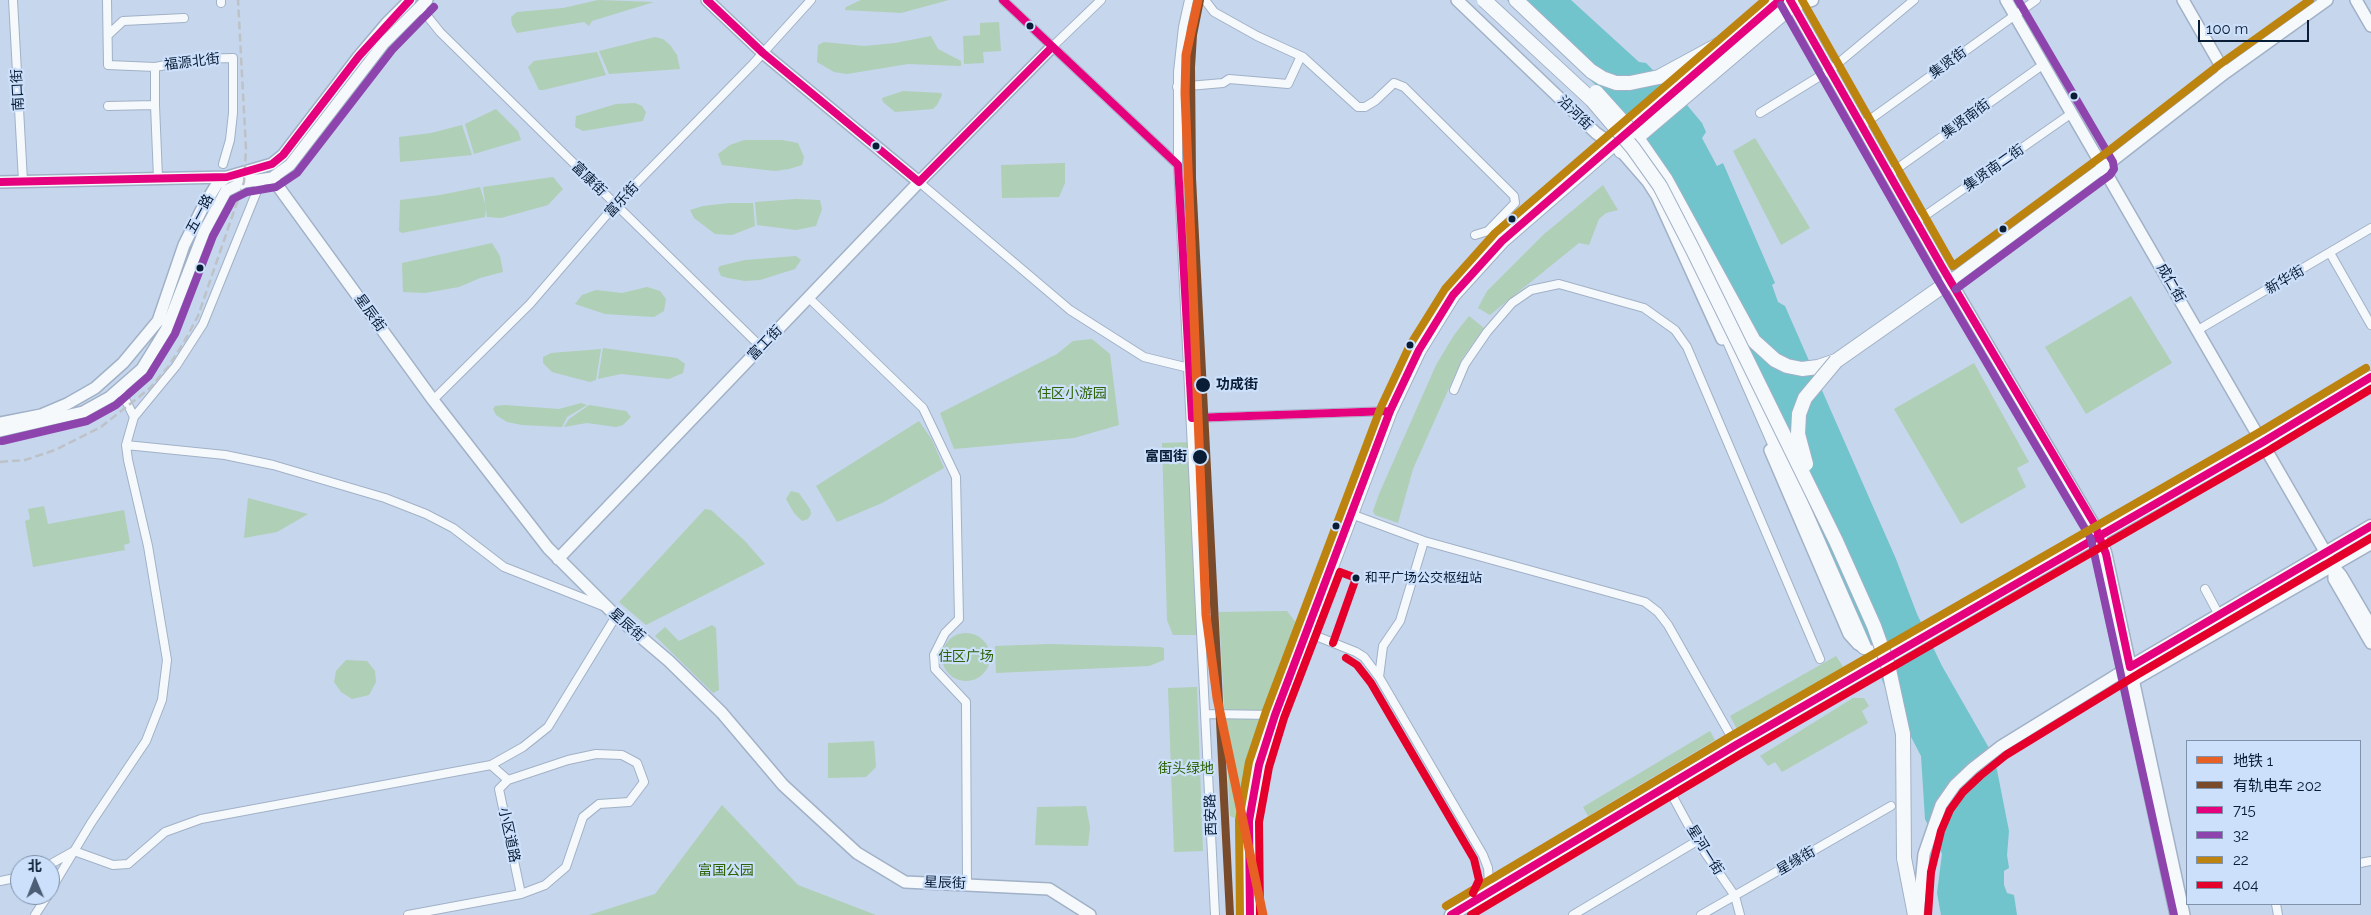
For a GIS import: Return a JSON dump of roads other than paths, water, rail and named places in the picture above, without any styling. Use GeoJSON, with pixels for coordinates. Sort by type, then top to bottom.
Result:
{"type":"FeatureCollection","features":[{"type":"Feature","properties":{"kind":"highway"},"geometry":{"type":"LineString","coordinates":[[1484,0],[1592,100],[1633,148],[1660,186],[1840,549],[1874,626],[1888,665],[1899,707]]}},
{"type":"Feature","properties":{"kind":"highway"},"geometry":{"type":"LineString","coordinates":[[1497,0],[1612,108],[1637,138],[1666,180],[1745,324],[1764,351],[1787,366],[1802,369],[1818,367],[1836,361]]}},
{"type":"Feature","properties":{"kind":"highway"},"geometry":{"type":"LineString","coordinates":[[1516,0],[1591,71],[1602,78],[1616,83],[1630,83],[1659,77],[1672,71],[1790,1]]}},
{"type":"Feature","properties":{"kind":"highway"},"geometry":{"type":"LineString","coordinates":[[1250,915],[1249,821],[1259,765],[1275,715],[1390,411],[1419,350],[1453,296],[1502,241],[1617,148],[1790,1]]}},
{"type":"Feature","properties":{"kind":"highway"},"geometry":{"type":"LineString","coordinates":[[1686,88],[1751,25]]}},
{"type":"Feature","properties":{"kind":"highway"},"geometry":{"type":"LineString","coordinates":[[1693,250],[1864,647]]}},
{"type":"Feature","properties":{"kind":"highway"},"geometry":{"type":"LineString","coordinates":[[1917,915],[1904,858],[1903,734],[1895,676],[1881,635],[1802,455],[1798,434],[1799,414],[1805,398],[1836,361],[1950,281]]}},
{"type":"Feature","properties":{"kind":"main road"},"geometry":{"type":"LineString","coordinates":[[1790,1],[1812,0]]}},
{"type":"Feature","properties":{"kind":"main road"},"geometry":{"type":"LineString","coordinates":[[1457,913],[1667,786],[2263,442],[2371,377]]}},
{"type":"Feature","properties":{"kind":"main road"},"geometry":{"type":"LineString","coordinates":[[2371,526],[2126,670],[2133,680],[2371,543]]}},
{"type":"Feature","properties":{"kind":"street","name":"南口街"},"geometry":{"type":"LineString","coordinates":[[13,0],[22,181]]}},
{"type":"Feature","properties":{"kind":"street","name":"福源北街"},"geometry":{"type":"LineString","coordinates":[[107,0],[108,65],[156,67],[198,59],[232,58],[233,113],[230,140],[223,164]]}},
{"type":"Feature","properties":{"kind":"street"},"geometry":{"type":"LineString","coordinates":[[707,0],[763,53],[1070,310],[1144,357],[1189,368]]}},
{"type":"Feature","properties":{"kind":"street","name":"富乐街"},"geometry":{"type":"LineString","coordinates":[[433,400],[530,304],[616,204],[763,53],[811,0]]}},
{"type":"Feature","properties":{"kind":"street"},"geometry":{"type":"LineString","coordinates":[[1002,0],[1178,165]]}},
{"type":"Feature","properties":{"kind":"street","name":"富工街"},"geometry":{"type":"LineString","coordinates":[[558,559],[919,182],[1101,0]]}},
{"type":"Feature","properties":{"kind":"street"},"geometry":{"type":"LineString","coordinates":[[1204,0],[1214,12],[1257,36],[1301,56],[1358,107],[1365,107],[1394,83],[1404,87],[1514,196],[1515,203],[1488,231],[1475,234]]}},
{"type":"Feature","properties":{"kind":"street","name":"沿河街"},"geometry":{"type":"LineString","coordinates":[[1457,0],[1596,133],[1617,148]]}},
{"type":"Feature","properties":{"kind":"street","name":"沿河街"},"geometry":{"type":"LineString","coordinates":[[1467,0],[1602,128],[1617,148]]}},
{"type":"Feature","properties":{"kind":"street"},"geometry":{"type":"LineString","coordinates":[[1760,113],[1830,70],[1914,0]]}},
{"type":"Feature","properties":{"kind":"street","name":"成仁街"},"geometry":{"type":"LineString","coordinates":[[2006,0],[2334,566],[2371,626]]}},
{"type":"Feature","properties":{"kind":"street","name":"集贤街"},"geometry":{"type":"LineString","coordinates":[[1861,126],[2036,0]]}},
{"type":"Feature","properties":{"kind":"street"},"geometry":{"type":"LineString","coordinates":[[2183,0],[2226,73]]}},
{"type":"Feature","properties":{"kind":"street"},"geometry":{"type":"LineString","coordinates":[[1950,281],[2104,167],[2226,73],[2327,0]]}},
{"type":"Feature","properties":{"kind":"street"},"geometry":{"type":"LineString","coordinates":[[2356,0],[2371,26]]}},
{"type":"Feature","properties":{"kind":"street","name":"西安路"},"geometry":{"type":"LineString","coordinates":[[1190,1],[1183,27],[1178,86],[1178,165],[1192,418],[1215,915]]}},
{"type":"Feature","properties":{"kind":"street"},"geometry":{"type":"LineString","coordinates":[[1790,1],[1888,175],[2100,535],[2106,554],[2126,670],[2184,915]]}},
{"type":"Feature","properties":{"kind":"street"},"geometry":{"type":"LineString","coordinates":[[0,182],[227,177],[272,164],[283,155],[358,56],[387,23],[419,2]]}},
{"type":"Feature","properties":{"kind":"street"},"geometry":{"type":"LineString","coordinates":[[227,177],[244,182],[267,180],[290,165],[384,43],[419,2]]}},
{"type":"Feature","properties":{"kind":"street","name":"富康街"},"geometry":{"type":"LineString","coordinates":[[419,2],[440,32],[761,347]]}},
{"type":"Feature","properties":{"kind":"street"},"geometry":{"type":"LineString","coordinates":[[108,35],[123,21],[184,18]]}},
{"type":"Feature","properties":{"kind":"street"},"geometry":{"type":"LineString","coordinates":[[1178,86],[1223,83],[1229,80],[1288,84],[1301,56]]}},
{"type":"Feature","properties":{"kind":"street","name":"集贤南街"},"geometry":{"type":"LineString","coordinates":[[1888,175],[2044,64]]}},
{"type":"Feature","properties":{"kind":"street"},"geometry":{"type":"LineString","coordinates":[[156,67],[155,105],[158,178]]}},
{"type":"Feature","properties":{"kind":"street"},"geometry":{"type":"LineString","coordinates":[[108,106],[155,105]]}},
{"type":"Feature","properties":{"kind":"street","name":"集贤南二街"},"geometry":{"type":"LineString","coordinates":[[1916,222],[2072,113]]}},
{"type":"Feature","properties":{"kind":"street"},"geometry":{"type":"LineString","coordinates":[[1617,148],[1657,196],[1713,318],[1849,634],[1870,652],[1902,650]]}},
{"type":"Feature","properties":{"kind":"street","name":"五一路"},"geometry":{"type":"LineString","coordinates":[[0,423],[42,415],[67,404],[95,388],[135,350],[158,320],[193,224],[212,191],[227,177]]}},
{"type":"Feature","properties":{"kind":"street"},"geometry":{"type":"LineString","coordinates":[[60,874],[146,741],[162,700],[167,660],[148,546],[126,446],[134,417],[176,366],[203,324],[267,180]]}},
{"type":"Feature","properties":{"kind":"street","name":"星辰街"},"geometry":{"type":"LineString","coordinates":[[267,180],[433,400],[558,559],[607,608],[669,661],[722,713],[782,785],[857,853],[905,882],[967,883],[1049,889],[1090,915]]}},
{"type":"Feature","properties":{"kind":"street","name":"五一路"},"geometry":{"type":"LineString","coordinates":[[0,431],[83,412],[120,388],[142,369],[166,330],[204,232],[220,199],[234,185],[244,182]]}},
{"type":"Feature","properties":{"kind":"street","name":"新华街"},"geometry":{"type":"LineString","coordinates":[[2198,330],[2371,228]]}},
{"type":"Feature","properties":{"kind":"street"},"geometry":{"type":"LineString","coordinates":[[2330,253],[2371,325]]}},
{"type":"Feature","properties":{"kind":"street"},"geometry":{"type":"LineString","coordinates":[[1454,390],[1465,364],[1487,332],[1512,302],[1531,290],[1559,284],[1644,308],[1675,330],[1687,347],[1820,659]]}},
{"type":"Feature","properties":{"kind":"street"},"geometry":{"type":"LineString","coordinates":[[809,298],[923,408],[956,477],[959,619],[945,633],[934,655],[935,669],[966,702],[967,883]]}},
{"type":"Feature","properties":{"kind":"street"},"geometry":{"type":"LineString","coordinates":[[120,388],[134,417]]}},
{"type":"Feature","properties":{"kind":"street"},"geometry":{"type":"LineString","coordinates":[[1192,418],[1390,411]]}},
{"type":"Feature","properties":{"kind":"street"},"geometry":{"type":"LineString","coordinates":[[126,446],[225,455],[273,465],[385,498],[426,514],[453,528],[504,567],[607,608]]}},
{"type":"Feature","properties":{"kind":"street"},"geometry":{"type":"LineString","coordinates":[[1351,514],[1424,541],[1645,602],[1658,612],[1668,625],[1736,746]]}},
{"type":"Feature","properties":{"kind":"street"},"geometry":{"type":"LineString","coordinates":[[1379,677],[1383,646],[1400,622],[1424,541]]}},
{"type":"Feature","properties":{"kind":"street","name":"成仁街"},"geometry":{"type":"LineString","coordinates":[[2334,566],[2334,579],[2371,642]]}},
{"type":"Feature","properties":{"kind":"street"},"geometry":{"type":"LineString","coordinates":[[2205,589],[2219,615]]}},
{"type":"Feature","properties":{"kind":"street"},"geometry":{"type":"LineString","coordinates":[[60,859],[74,851],[113,865],[128,864],[165,832],[201,819],[491,765],[523,747],[548,727],[616,616]]}},
{"type":"Feature","properties":{"kind":"street"},"geometry":{"type":"LineString","coordinates":[[1306,632],[1356,652],[1364,657],[1379,677],[1483,855],[1488,868],[1489,882],[1482,897]]}},
{"type":"Feature","properties":{"kind":"street"},"geometry":{"type":"LineString","coordinates":[[1917,915],[1924,854],[1941,804],[1955,785],[2000,747],[2126,670]]}},
{"type":"Feature","properties":{"kind":"street"},"geometry":{"type":"LineString","coordinates":[[2133,680],[2180,901],[2176,915]]}},
{"type":"Feature","properties":{"kind":"street"},"geometry":{"type":"LineString","coordinates":[[1206,714],[1275,715]]}},
{"type":"Feature","properties":{"kind":"street"},"geometry":{"type":"LineString","coordinates":[[408,915],[521,894],[545,885],[566,867],[583,817],[599,804],[629,802],[644,782],[637,763],[622,755],[596,754],[568,760],[508,780],[491,765]]}},
{"type":"Feature","properties":{"kind":"street","name":"小区道路"},"geometry":{"type":"LineString","coordinates":[[508,780],[498,789],[521,894]]}},
{"type":"Feature","properties":{"kind":"street","name":"星河一街"},"geometry":{"type":"LineString","coordinates":[[1667,786],[1697,841],[1735,896],[1740,915]]}},
{"type":"Feature","properties":{"kind":"street","name":"星缘街"},"geometry":{"type":"LineString","coordinates":[[1701,915],[1891,806]]}},
{"type":"Feature","properties":{"kind":"street"},"geometry":{"type":"LineString","coordinates":[[1573,915],[1697,841]]}},
{"type":"Feature","properties":{"kind":"railway"},"geometry":{"type":"LineString","coordinates":[[0,462],[25,460],[55,450],[101,427],[150,388],[168,367],[198,316],[244,182],[246,149],[238,0]]}},
{"type":"Feature","properties":{"kind":"metro line","name":"1"},"geometry":{"type":"LineString","coordinates":[[1198,0],[1186,55],[1185,93],[1206,615],[1217,698],[1263,915]]}},
{"type":"Feature","properties":{"kind":"tram line","name":"202"},"geometry":{"type":"LineString","coordinates":[[1200,0],[1193,35],[1191,67],[1192,178],[1230,915]]}},
{"type":"Feature","properties":{"kind":"place","name":"功成街"},"geometry":{"type":"Point","coordinates":[1203,385]}},
{"type":"Feature","properties":{"kind":"place","name":"富国街"},"geometry":{"type":"Point","coordinates":[1200,457]}},
{"type":"Feature","properties":{"kind":"place","name":"和平广场公交枢纽站"},"geometry":{"type":"Point","coordinates":[1356,578]}},
{"type":"Feature","properties":{"kind":"park label","name":"住区小游园"},"geometry":{"type":"Point","coordinates":[1072,394]}},
{"type":"Feature","properties":{"kind":"park label","name":"住区广场"},"geometry":{"type":"Point","coordinates":[966,657]}},
{"type":"Feature","properties":{"kind":"park label","name":"街头绿地"},"geometry":{"type":"Point","coordinates":[1186,769]}},
{"type":"Feature","properties":{"kind":"park label","name":"富国公园"},"geometry":{"type":"Point","coordinates":[726,871]}}]}
